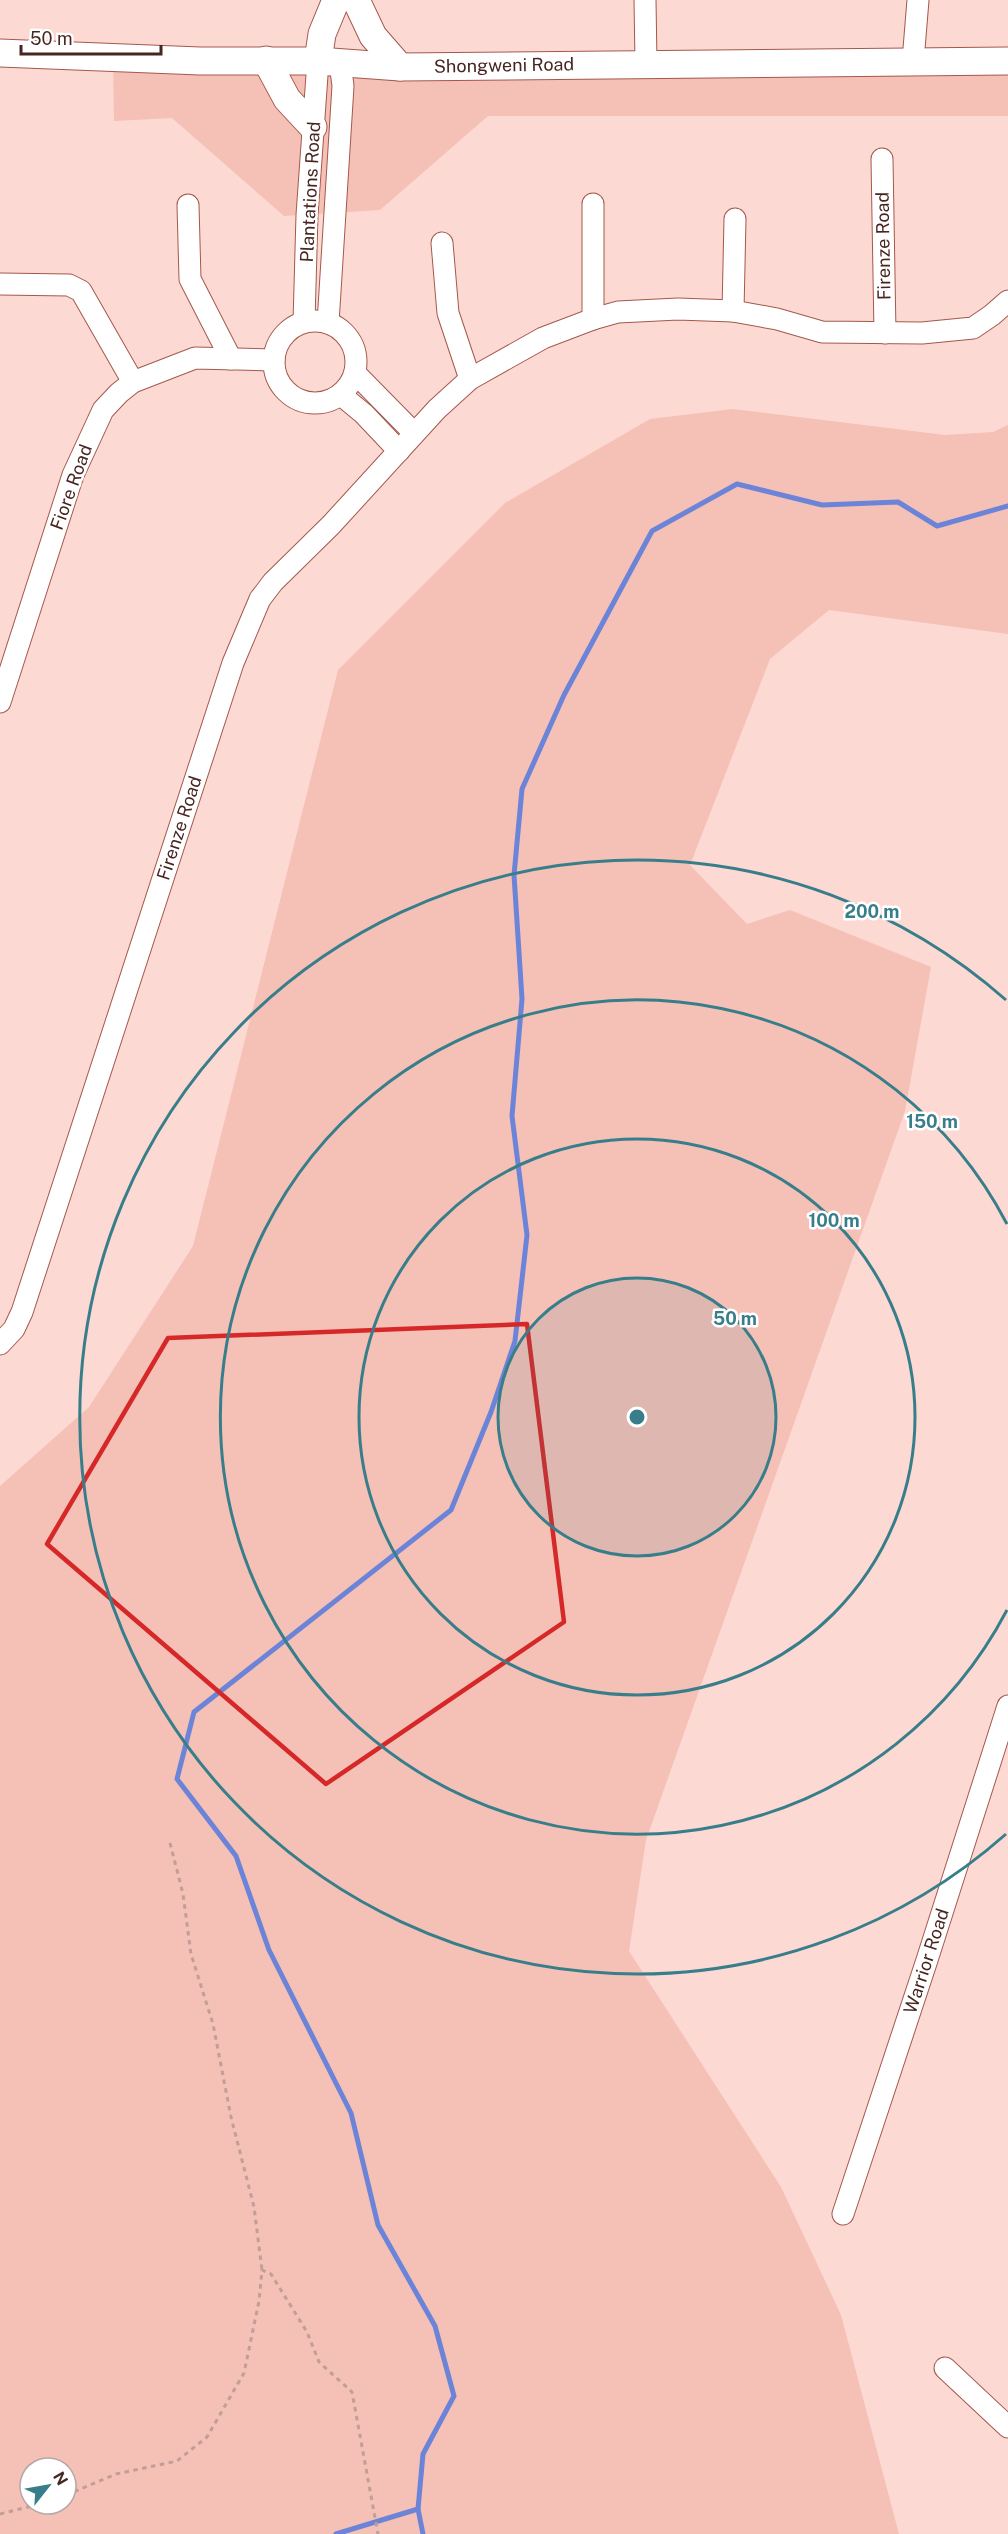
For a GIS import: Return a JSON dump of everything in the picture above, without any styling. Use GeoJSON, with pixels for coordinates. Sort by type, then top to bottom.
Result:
{"type":"FeatureCollection","features":[{"type":"Feature","properties":{"kind":"street"},"geometry":{"type":"LineString","coordinates":[[329,61],[322,34],[336,0]]}},
{"type":"Feature","properties":{"kind":"street"},"geometry":{"type":"LineString","coordinates":[[356,0],[373,36],[399,67]]}},
{"type":"Feature","properties":{"kind":"street"},"geometry":{"type":"LineString","coordinates":[[645,0],[646,63]]}},
{"type":"Feature","properties":{"kind":"street"},"geometry":{"type":"LineString","coordinates":[[913,62],[918,0]]}},
{"type":"Feature","properties":{"kind":"street","name":"Shongweni Road"},"geometry":{"type":"LineString","coordinates":[[0,53],[200,61],[329,61],[399,67],[1008,61]]}},
{"type":"Feature","properties":{"kind":"street"},"geometry":{"type":"LineString","coordinates":[[266,60],[287,99],[313,127]]}},
{"type":"Feature","properties":{"kind":"street","name":"Plantations Road"},"geometry":{"type":"LineString","coordinates":[[304,322],[307,215],[313,127],[329,61]]}},
{"type":"Feature","properties":{"kind":"street","name":"Plantations Road"},"geometry":{"type":"LineString","coordinates":[[328,323],[343,86],[329,61]]}},
{"type":"Feature","properties":{"kind":"street","name":"Firenze Road"},"geometry":{"type":"LineString","coordinates":[[882,159],[885,333]]}},
{"type":"Feature","properties":{"kind":"street"},"geometry":{"type":"LineString","coordinates":[[593,204],[593,319]]}},
{"type":"Feature","properties":{"kind":"street"},"geometry":{"type":"LineString","coordinates":[[188,205],[190,279],[231,359]]}},
{"type":"Feature","properties":{"kind":"street"},"geometry":{"type":"LineString","coordinates":[[733,311],[735,219]]}},
{"type":"Feature","properties":{"kind":"street"},"geometry":{"type":"LineString","coordinates":[[442,243],[448,314],[470,379]]}},
{"type":"Feature","properties":{"kind":"street"},"geometry":{"type":"LineString","coordinates":[[0,284],[69,285],[81,291],[133,382]]}},
{"type":"Feature","properties":{"kind":"street","name":"Firenze Road"},"geometry":{"type":"LineString","coordinates":[[0,1344],[14,1329],[22,1312],[240,643],[260,599],[273,582],[332,525],[437,409],[470,379],[533,342],[593,319],[638,310],[733,311],[777,319],[822,332],[922,333],[973,328],[1008,301]]}},
{"type":"Feature","properties":{"kind":"street"},"geometry":{"type":"LineString","coordinates":[[304,322],[328,323],[339,329],[354,348],[355,373],[350,384],[330,401],[316,404],[303,402],[291,396],[281,386],[275,374],[274,360],[283,336],[304,322]]}},
{"type":"Feature","properties":{"kind":"street","name":"Fiore Road"},"geometry":{"type":"LineString","coordinates":[[0,702],[82,453],[103,410],[133,382],[195,358],[274,360]]}},
{"type":"Feature","properties":{"kind":"street"},"geometry":{"type":"LineString","coordinates":[[355,373],[414,433]]}},
{"type":"Feature","properties":{"kind":"street"},"geometry":{"type":"LineString","coordinates":[[341,394],[364,414],[399,451]]}},
{"type":"Feature","properties":{"kind":"street","name":"Warrior Road"},"geometry":{"type":"LineString","coordinates":[[843,2214],[1008,1706]]}},
{"type":"Feature","properties":{"kind":"street"},"geometry":{"type":"LineString","coordinates":[[945,2368],[1008,2427]]}},
{"type":"Feature","properties":{"kind":"path"},"geometry":{"type":"LineString","coordinates":[[78,2490],[116,2474],[177,2461],[207,2437],[244,2373],[259,2301],[262,2270],[254,2207],[231,2116],[213,2024],[191,1954],[183,1894],[170,1843]]}},
{"type":"Feature","properties":{"kind":"path"},"geometry":{"type":"LineString","coordinates":[[262,2270],[271,2274],[307,2332],[319,2362],[352,2392],[378,2534]]}},
{"type":"Feature","properties":{"kind":"path"},"geometry":{"type":"LineString","coordinates":[[0,2514],[18,2510]]}},
{"type":"Feature","properties":{"kind":"highlighted area"},"geometry":{"type":"Polygon","coordinates":[[[527,1324],[564,1622],[326,1784],[47,1544],[168,1338],[527,1324]]]}},
{"type":"Feature","properties":{"kind":"shaded area"},"geometry":{"type":"Polygon","coordinates":[[[113,57],[1008,61],[1008,116],[488,116],[380,210],[284,216],[172,118],[114,121],[113,57]]]}},
{"type":"Feature","properties":{"kind":"shaded area"},"geometry":{"type":"Polygon","coordinates":[[[733,409],[945,435],[993,432],[1008,425],[1008,634],[829,610],[770,659],[690,865],[747,924],[790,910],[931,967],[905,1111],[646,1840],[629,1951],[781,2187],[841,2315],[899,2534],[0,2534],[0,1486],[89,1407],[193,1246],[338,670],[505,503],[650,419],[733,409]]]}},
{"type":"Feature","properties":{"kind":"waterway"},"geometry":{"type":"LineString","coordinates":[[423,2534],[418,2509],[423,2454],[454,2396],[435,2326],[378,2225],[351,2113],[269,1950],[236,1856],[177,1779],[194,1712],[451,1510],[491,1412],[515,1341],[527,1235],[512,1116],[522,999],[514,875],[522,789],[564,695],[652,531],[737,484],[822,505],[898,502],[937,526],[1008,506]]}},
{"type":"Feature","properties":{"kind":"waterway"},"geometry":{"type":"LineString","coordinates":[[336,2534],[418,2509]]}}]}
